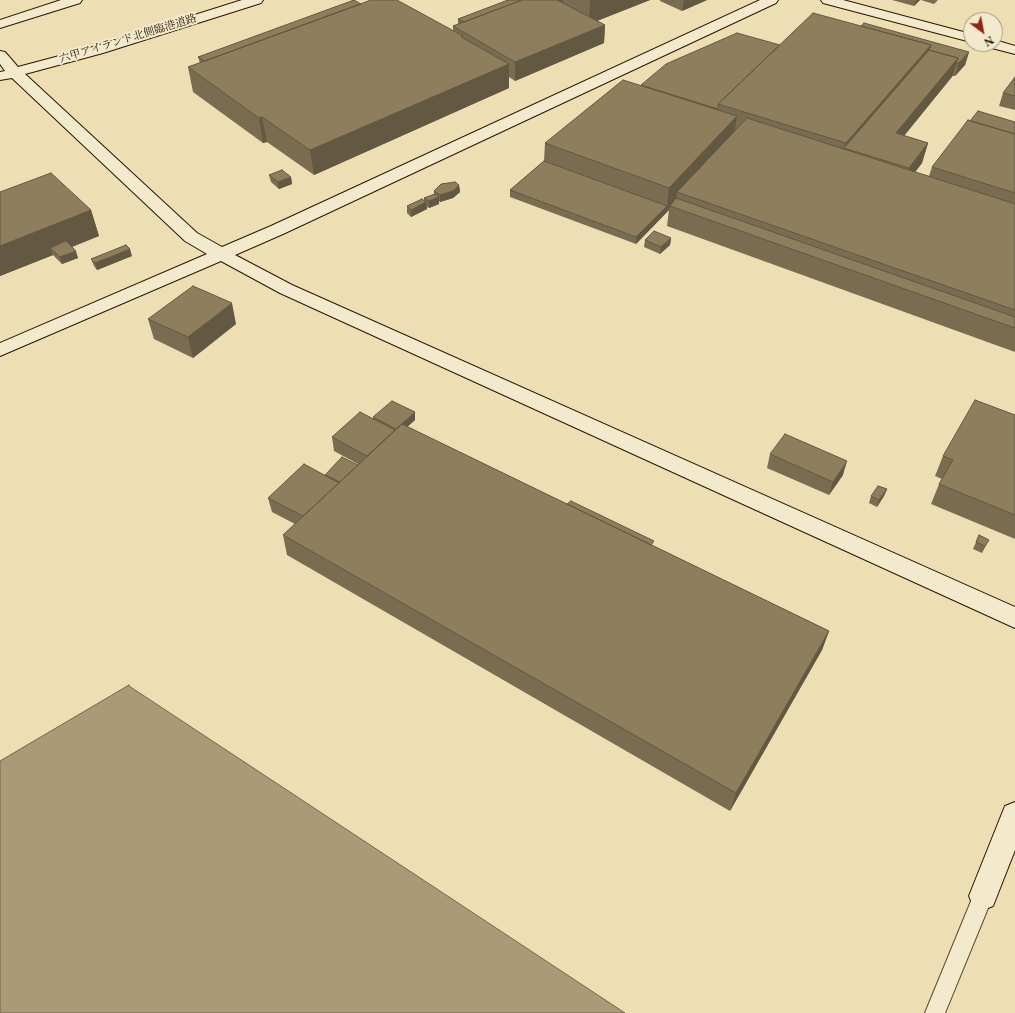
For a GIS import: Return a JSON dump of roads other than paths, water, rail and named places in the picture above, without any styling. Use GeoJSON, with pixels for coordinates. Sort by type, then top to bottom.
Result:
{"type":"FeatureCollection","features":[{"type":"Feature","properties":{"kind":"street"},"geometry":{"type":"LineString","coordinates":[[0,24],[75,0]]}},
{"type":"Feature","properties":{"kind":"street","name":"六甲アイランド北側臨港道路"},"geometry":{"type":"LineString","coordinates":[[5,71],[98,50],[256,0]]}},
{"type":"Feature","properties":{"kind":"street"},"geometry":{"type":"LineString","coordinates":[[0,350],[222,254],[771,0]]}},
{"type":"Feature","properties":{"kind":"street"},"geometry":{"type":"LineString","coordinates":[[828,0],[963,36]]}},
{"type":"Feature","properties":{"kind":"street"},"geometry":{"type":"LineString","coordinates":[[1003,47],[1015,50]]}},
{"type":"Feature","properties":{"kind":"street"},"geometry":{"type":"LineString","coordinates":[[0,55],[5,71],[192,237],[253,272],[286,289],[1015,618]]}},
{"type":"Feature","properties":{"kind":"street"},"geometry":{"type":"LineString","coordinates":[[983,896],[1015,815]]}},
{"type":"Feature","properties":{"kind":"lane"},"geometry":{"type":"LineString","coordinates":[[935,1013],[983,896]]}}]}
